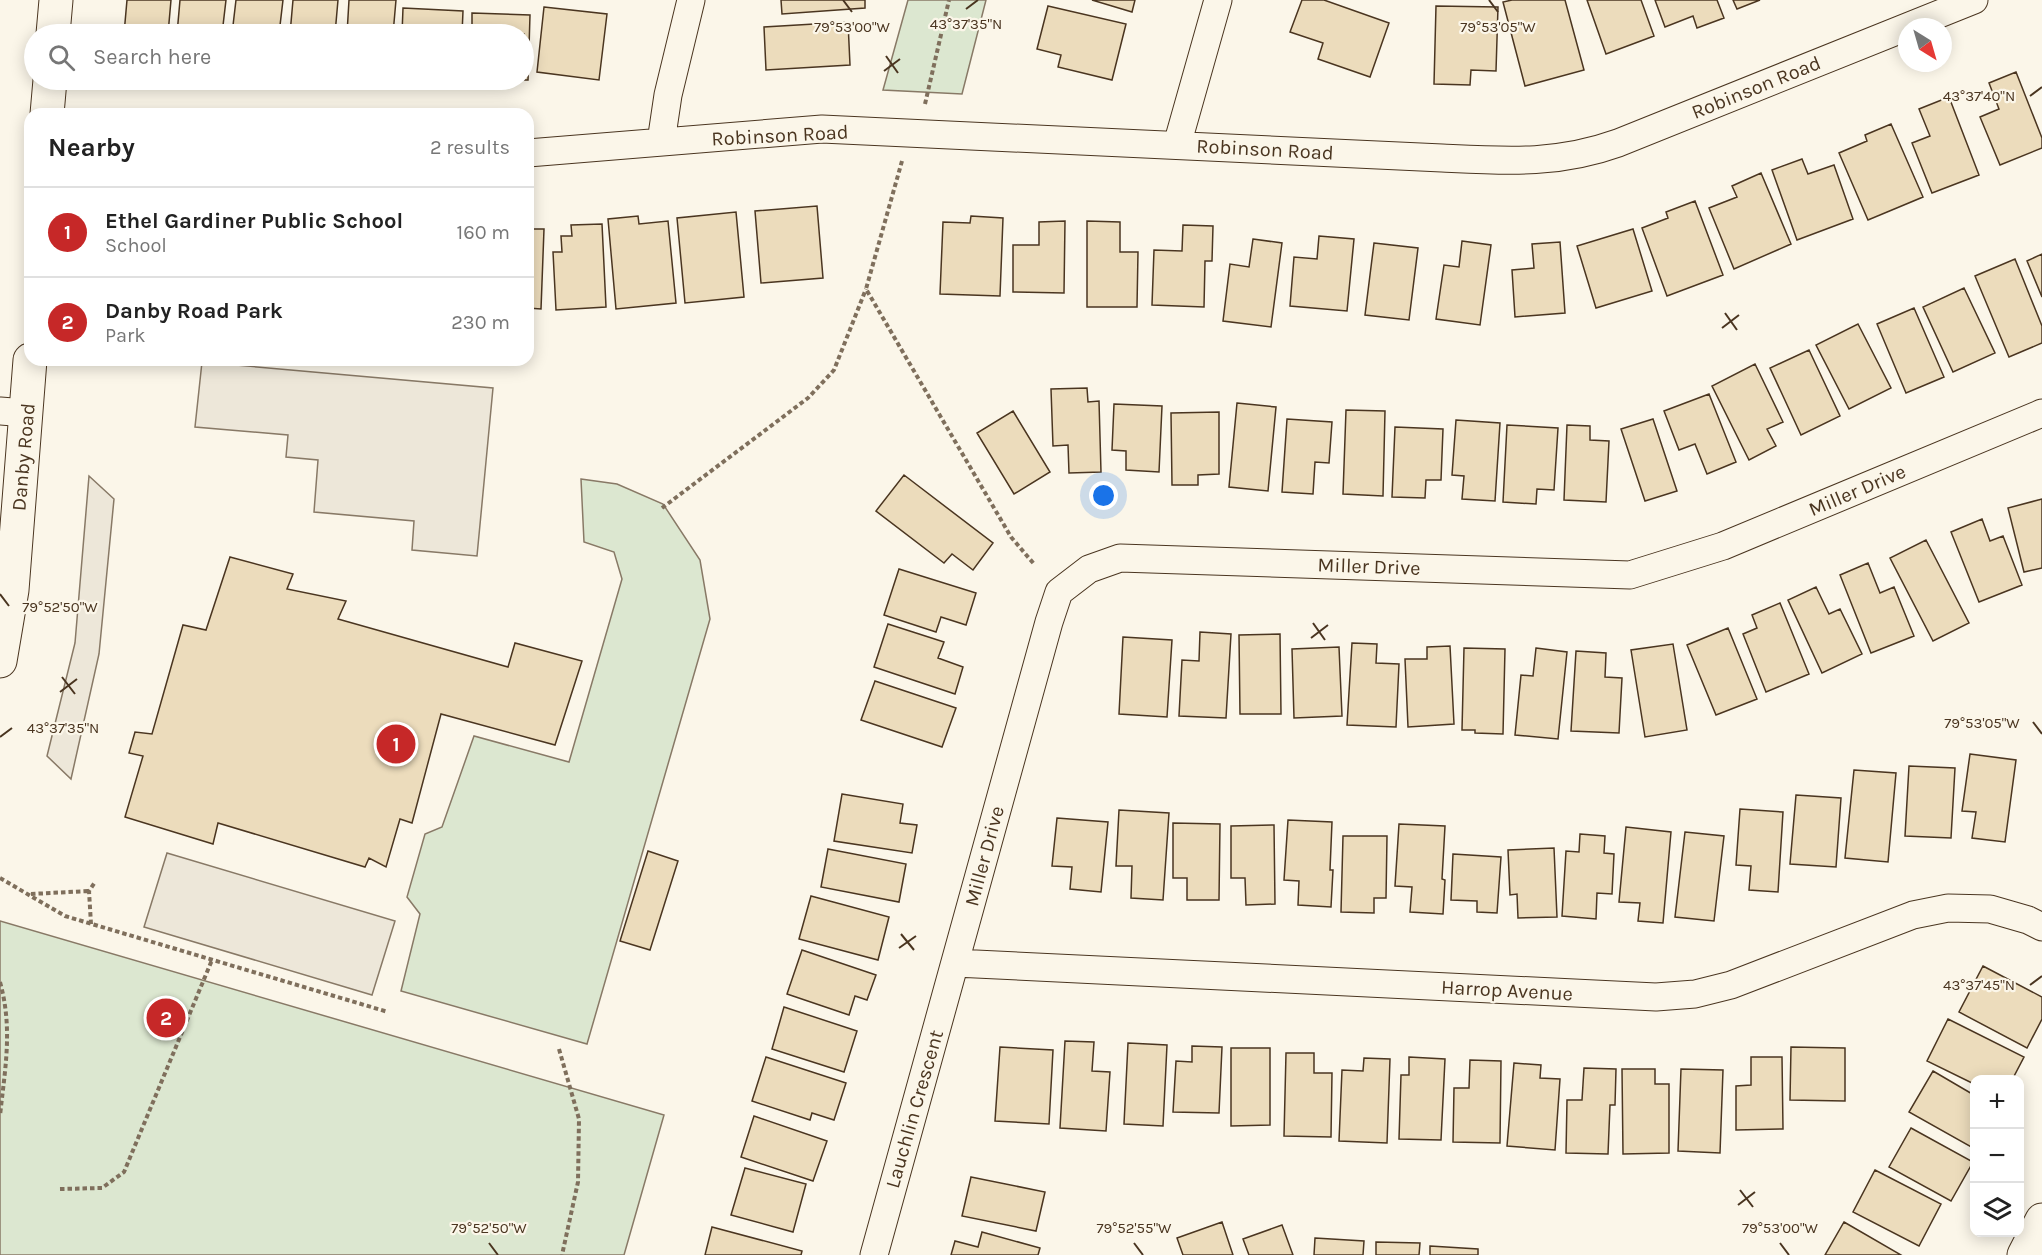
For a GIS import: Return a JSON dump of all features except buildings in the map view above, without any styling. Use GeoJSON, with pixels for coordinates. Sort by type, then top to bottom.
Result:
{"type":"FeatureCollection","features":[{"type":"Feature","properties":{"kind":"street"},"geometry":{"type":"LineString","coordinates":[[54,24],[56,0]]}},
{"type":"Feature","properties":{"kind":"street"},"geometry":{"type":"LineString","coordinates":[[661,142],[668,95],[691,0]]}},
{"type":"Feature","properties":{"kind":"street"},"geometry":{"type":"LineString","coordinates":[[1177,145],[1218,0]]}},
{"type":"Feature","properties":{"kind":"street","name":"Robinson Road"},"geometry":{"type":"LineString","coordinates":[[534,153],[822,129],[1527,161],[1579,155],[1618,143],[1974,0]]}},
{"type":"Feature","properties":{"kind":"street"},"geometry":{"type":"LineString","coordinates":[[48,108],[49,90]]}},
{"type":"Feature","properties":{"kind":"street","name":"Danby Road"},"geometry":{"type":"LineString","coordinates":[[0,661],[12,590],[13,412],[28,366]]}},
{"type":"Feature","properties":{"kind":"street","name":"Miller Drive"},"geometry":{"type":"LineString","coordinates":[[955,963],[1059,592],[1089,569],[1120,558],[1630,575],[1723,546],[2042,413]]}},
{"type":"Feature","properties":{"kind":"street","name":"Harrop Avenue"},"geometry":{"type":"LineString","coordinates":[[955,963],[1656,997],[1695,994],[1731,986],[1913,915],[1948,908],[1990,909],[2028,920],[2042,927]]}},
{"type":"Feature","properties":{"kind":"street","name":"Lauchlin Crescent"},"geometry":{"type":"LineString","coordinates":[[874,1255],[955,963]]}},
{"type":"Feature","properties":{"kind":"street"},"geometry":{"type":"LineString","coordinates":[[2024,1255],[2042,1220]]}},
{"type":"Feature","properties":{"kind":"path"},"geometry":{"type":"LineString","coordinates":[[923,108],[949,0]]}},
{"type":"Feature","properties":{"kind":"path"},"geometry":{"type":"LineString","coordinates":[[662,508],[808,398],[834,370],[866,289],[903,158]]}},
{"type":"Feature","properties":{"kind":"path"},"geometry":{"type":"LineString","coordinates":[[866,289],[1011,537],[1034,564]]}},
{"type":"Feature","properties":{"kind":"path"},"geometry":{"type":"LineString","coordinates":[[0,878],[65,915],[91,924],[388,1012]]}},
{"type":"Feature","properties":{"kind":"path"},"geometry":{"type":"LineString","coordinates":[[91,924],[89,891],[95,882]]}},
{"type":"Feature","properties":{"kind":"path"},"geometry":{"type":"LineString","coordinates":[[30,894],[89,891]]}},
{"type":"Feature","properties":{"kind":"path"},"geometry":{"type":"LineString","coordinates":[[60,1188],[102,1188],[124,1172],[212,960]]}},
{"type":"Feature","properties":{"kind":"path"},"geometry":{"type":"LineString","coordinates":[[0,982],[6,1004],[9,1036],[0,1116]]}},
{"type":"Feature","properties":{"kind":"path"},"geometry":{"type":"LineString","coordinates":[[559,1049],[579,1119],[578,1182],[562,1255]]}},
{"type":"Feature","properties":{"kind":"green space"},"geometry":{"type":"Polygon","coordinates":[[[908,0],[986,0],[962,94],[883,90],[908,0]]]}},
{"type":"Feature","properties":{"kind":"green space"},"geometry":{"type":"Polygon","coordinates":[[[581,479],[617,484],[663,504],[700,560],[710,619],[587,1044],[401,991],[420,914],[407,897],[425,834],[442,827],[474,736],[569,762],[622,579],[614,552],[584,542],[581,479]]]}},
{"type":"Feature","properties":{"kind":"green space"},"geometry":{"type":"Polygon","coordinates":[[[0,921],[664,1115],[624,1255],[0,1255],[0,921]]]}},
{"type":"Feature","properties":{"kind":"shaded area"},"geometry":{"type":"Polygon","coordinates":[[[202,366],[247,366],[493,388],[477,556],[412,550],[414,521],[314,512],[318,460],[286,457],[288,435],[195,427],[202,366]]]}},
{"type":"Feature","properties":{"kind":"shaded area"},"geometry":{"type":"Polygon","coordinates":[[[89,476],[114,499],[99,654],[71,779],[47,756],[75,643],[89,476]]]}},
{"type":"Feature","properties":{"kind":"shaded area"},"geometry":{"type":"Polygon","coordinates":[[[167,853],[395,921],[372,995],[144,927],[167,853]]]}},
{"type":"Feature","properties":{"kind":"place","name":"Ethel Gardiner Public School"},"geometry":{"type":"Point","coordinates":[396,744]}},
{"type":"Feature","properties":{"kind":"place","name":"Danby Road Park"},"geometry":{"type":"Point","coordinates":[166,1018]}}]}
